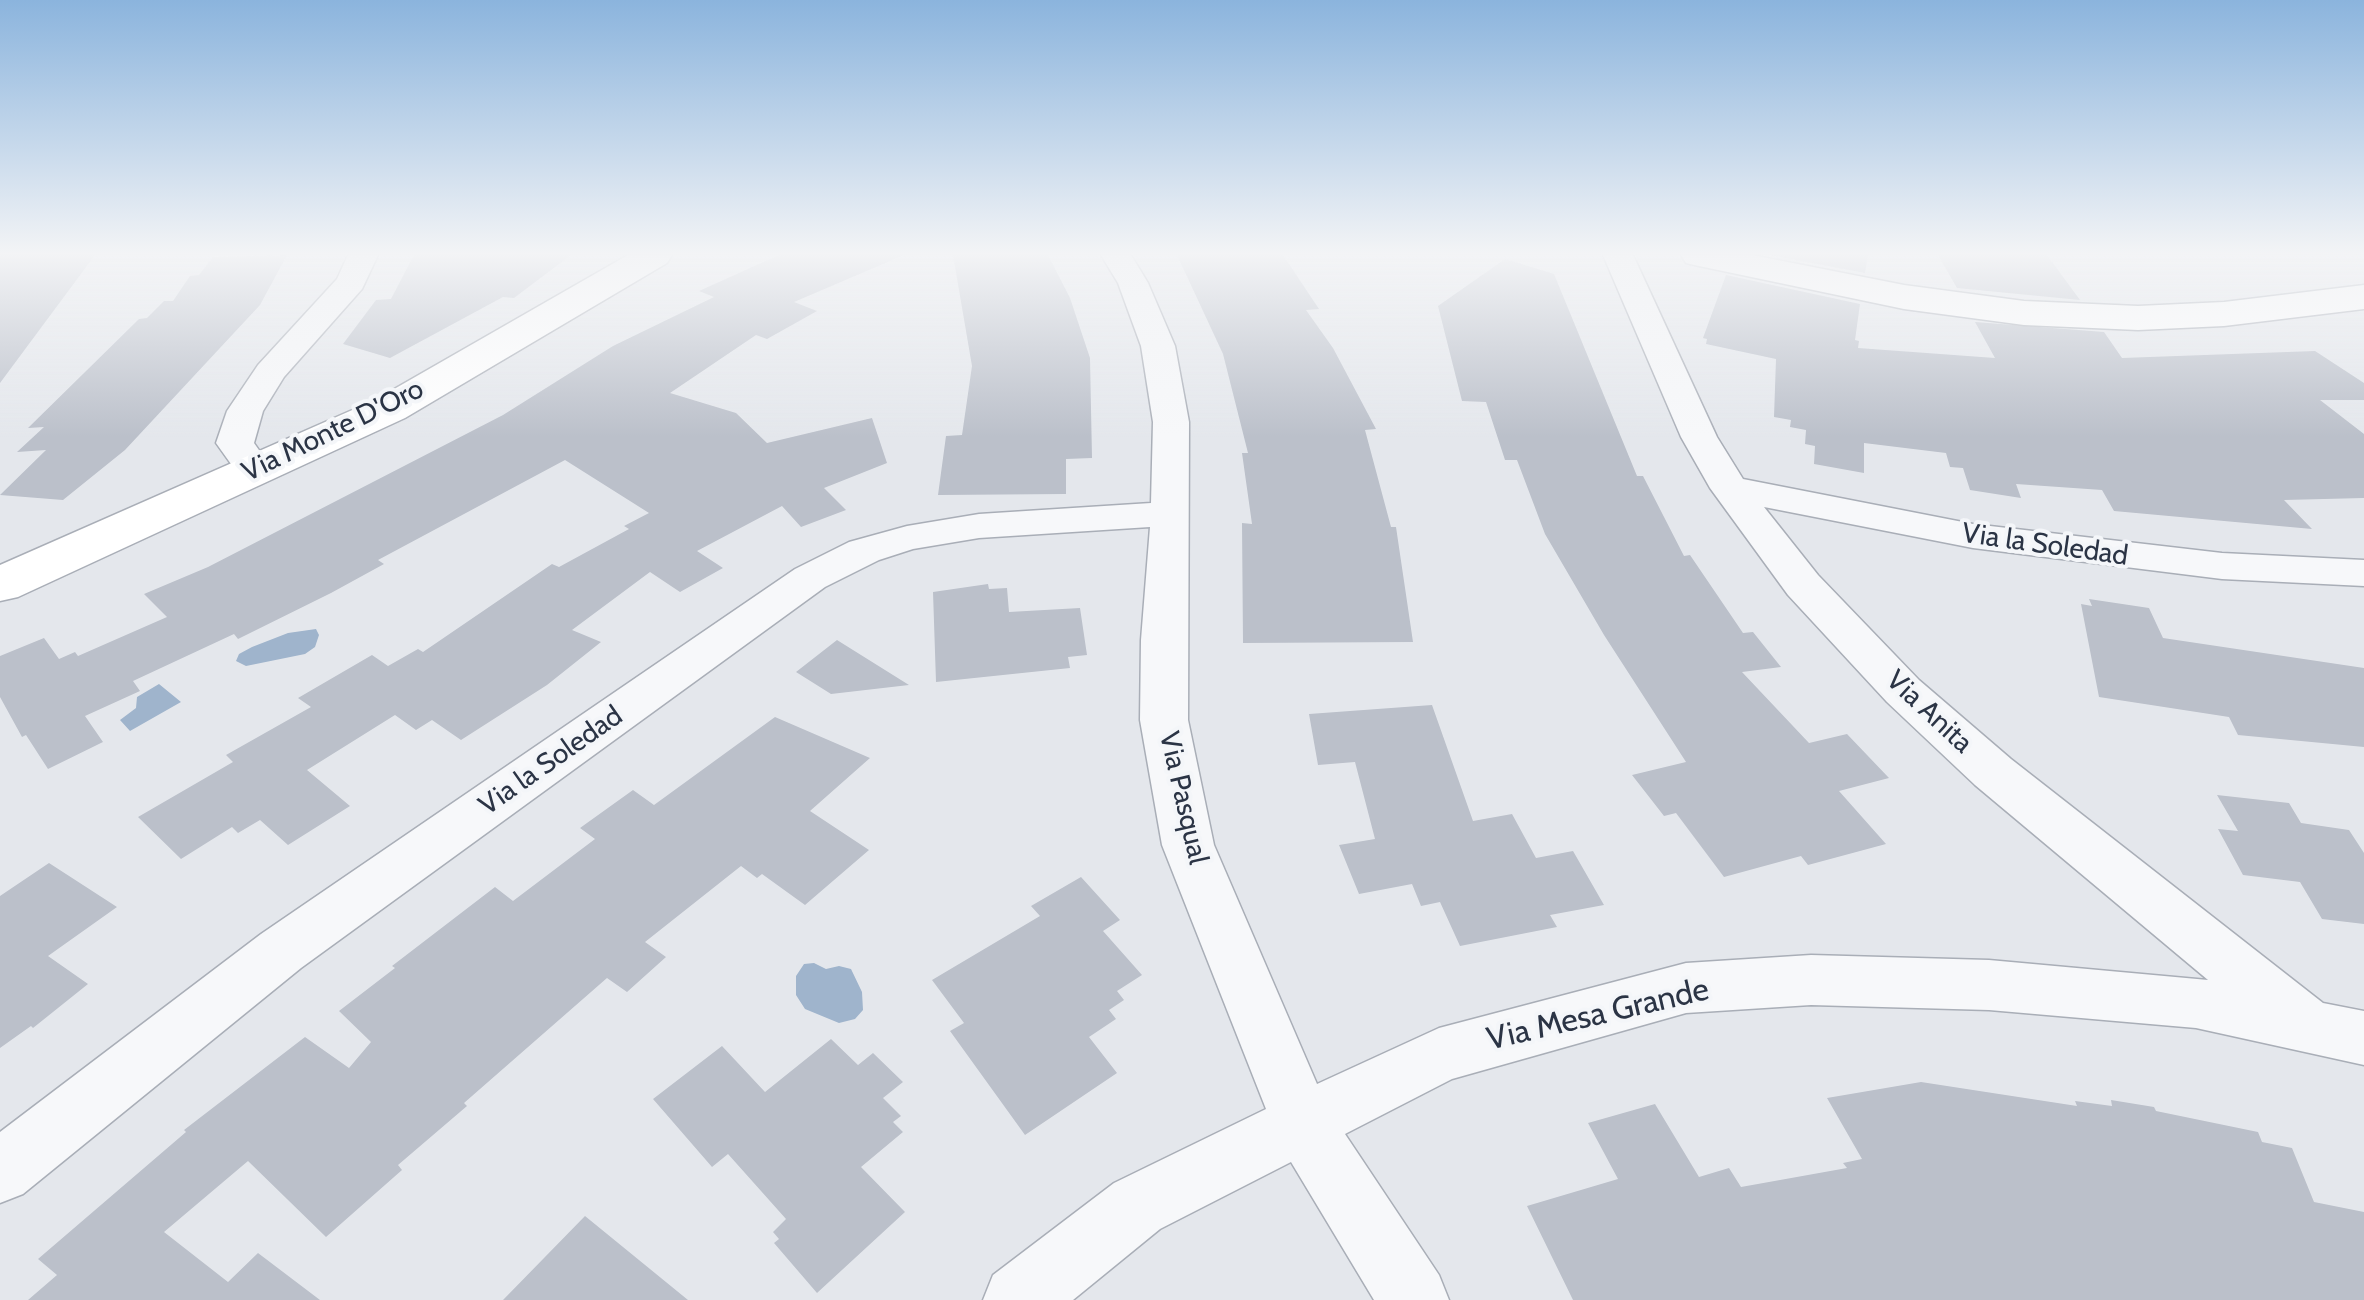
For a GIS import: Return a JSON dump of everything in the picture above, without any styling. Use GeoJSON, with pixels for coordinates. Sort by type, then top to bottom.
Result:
{"type":"FeatureCollection","features":[{"type":"Feature","properties":{"kind":"street"},"geometry":{"type":"LineString","coordinates":[[254,470],[235,442],[245,411],[270,372],[321,316]]}},
{"type":"Feature","properties":{"kind":"street","name":"Via Monte D'Oro"},"geometry":{"type":"LineString","coordinates":[[0,585],[390,409],[550,316]]}},
{"type":"Feature","properties":{"kind":"street","name":"Via Pasqual"},"geometry":{"type":"LineString","coordinates":[[1145,316],[1158,346],[1171,422],[1164,720],[1188,846],[1304,1124],[1414,1300]]}},
{"type":"Feature","properties":{"kind":"street","name":"Via Anita"},"geometry":{"type":"LineString","coordinates":[[1645,316],[1691,422],[1729,488],[1804,585],[1903,690],[1993,772],[2185,930],[2339,1033],[2364,1064]]}},
{"type":"Feature","properties":{"kind":"street"},"geometry":{"type":"LineString","coordinates":[[2085,316],[2188,316]]}},
{"type":"Feature","properties":{"kind":"street","name":"Via la Soledad"},"geometry":{"type":"LineString","coordinates":[[1729,488],[1974,536],[2222,566],[2364,573]]}},
{"type":"Feature","properties":{"kind":"street","name":"Via la Soledad"},"geometry":{"type":"LineString","coordinates":[[0,1172],[281,951],[810,578],[864,551],[907,538],[978,526],[1171,514]]}},
{"type":"Feature","properties":{"kind":"street","name":"Via Mesa Grande"},"geometry":{"type":"LineString","coordinates":[[1018,1300],[1137,1206],[1438,1055],[1686,988],[1811,980],[1989,985],[2196,1003],[2339,1033]]}},
{"type":"Feature","properties":{"kind":"water"},"geometry":{"type":"Polygon","coordinates":[[[316,629],[319,635],[315,647],[305,654],[246,666],[236,661],[239,654],[252,647],[288,633],[316,629]]]}},
{"type":"Feature","properties":{"kind":"water"},"geometry":{"type":"Polygon","coordinates":[[[159,684],[181,702],[130,731],[120,720],[136,708],[137,697],[159,684]]]}},
{"type":"Feature","properties":{"kind":"water"},"geometry":{"type":"Polygon","coordinates":[[[814,963],[826,969],[851,969],[862,992],[863,1010],[855,1019],[839,1023],[805,1009],[796,995],[796,976],[804,964],[814,963]]]}},
{"type":"Feature","properties":{"kind":"building"},"geometry":{"type":"Polygon","coordinates":[[[0,316],[50,316],[0,383],[0,316]]]}},
{"type":"Feature","properties":{"kind":"building"},"geometry":{"type":"Polygon","coordinates":[[[250,316],[125,450],[63,500],[0,495],[46,450],[17,452],[44,427],[28,428],[139,319],[250,316]]]}},
{"type":"Feature","properties":{"kind":"building"},"geometry":{"type":"Polygon","coordinates":[[[364,316],[468,316],[390,358],[343,344],[364,316]]]}},
{"type":"Feature","properties":{"kind":"building"},"geometry":{"type":"Polygon","coordinates":[[[676,316],[809,316],[767,339],[756,335],[670,393],[736,413],[767,443],[872,418],[887,463],[824,488],[846,510],[801,527],[782,506],[697,551],[723,568],[680,592],[650,572],[572,630],[601,642],[547,685],[461,740],[432,720],[416,730],[395,715],[307,770],[350,806],[288,845],[260,820],[238,833],[232,827],[181,859],[138,817],[233,762],[226,755],[311,707],[298,698],[372,655],[388,666],[418,649],[423,652],[552,564],[559,567],[629,529],[624,526],[649,513],[565,460],[378,560],[384,564],[331,593],[238,639],[234,634],[133,681],[140,691],[85,716],[103,742],[48,769],[26,735],[22,737],[0,697],[0,656],[44,638],[59,659],[75,652],[78,656],[167,617],[144,594],[208,567],[503,415],[613,346],[676,316]]]}},
{"type":"Feature","properties":{"kind":"building"},"geometry":{"type":"Polygon","coordinates":[[[963,316],[1076,316],[1090,358],[1092,458],[1066,459],[1066,494],[938,495],[946,436],[962,435],[972,366],[963,316]]]}},
{"type":"Feature","properties":{"kind":"building"},"geometry":{"type":"Polygon","coordinates":[[[1205,316],[1310,316],[1333,348],[1376,429],[1365,430],[1391,527],[1396,527],[1413,642],[1243,643],[1242,523],[1252,524],[1242,453],[1248,453],[1223,354],[1205,316]]]}},
{"type":"Feature","properties":{"kind":"building"},"geometry":{"type":"Polygon","coordinates":[[[1440,316],[1571,316],[1637,476],[1643,476],[1684,556],[1690,555],[1743,633],[1753,632],[1781,667],[1742,672],[1809,743],[1847,734],[1889,778],[1839,791],[1886,844],[1808,865],[1801,856],[1724,877],[1676,813],[1664,816],[1632,775],[1686,762],[1545,534],[1517,460],[1505,460],[1486,402],[1462,401],[1440,316]]]}},
{"type":"Feature","properties":{"kind":"building"},"geometry":{"type":"Polygon","coordinates":[[[1711,316],[1858,316],[1855,340],[1859,341],[1858,348],[1995,358],[1975,322],[2104,332],[2122,358],[2315,351],[2364,383],[2364,400],[2320,400],[2364,434],[2364,498],[2284,500],[2312,529],[2114,511],[2102,490],[2016,484],[2021,498],[1970,490],[1963,468],[1950,467],[1946,453],[1864,443],[1864,473],[1814,464],[1815,446],[1805,444],[1806,430],[1790,427],[1791,420],[1774,417],[1776,359],[1706,344],[1707,339],[1703,338],[1711,316]]]}},
{"type":"Feature","properties":{"kind":"building"},"geometry":{"type":"Polygon","coordinates":[[[988,584],[989,589],[1007,588],[1009,612],[1080,608],[1087,655],[1068,657],[1070,668],[936,682],[933,592],[988,584]]]}},
{"type":"Feature","properties":{"kind":"building"},"geometry":{"type":"Polygon","coordinates":[[[2089,599],[2149,608],[2163,638],[2364,668],[2364,747],[2238,735],[2229,717],[2099,697],[2081,604],[2092,606],[2089,599]]]}},
{"type":"Feature","properties":{"kind":"building"},"geometry":{"type":"Polygon","coordinates":[[[837,640],[909,685],[831,694],[796,672],[837,640]]]}},
{"type":"Feature","properties":{"kind":"building"},"geometry":{"type":"Polygon","coordinates":[[[1432,705],[1473,821],[1512,814],[1536,858],[1573,851],[1604,905],[1550,915],[1557,927],[1460,946],[1440,902],[1421,906],[1412,884],[1359,894],[1339,845],[1375,839],[1355,762],[1318,765],[1309,714],[1432,705]]]}},
{"type":"Feature","properties":{"kind":"building"},"geometry":{"type":"Polygon","coordinates":[[[775,717],[870,758],[810,811],[869,850],[805,905],[762,874],[757,878],[741,866],[645,942],[666,957],[627,992],[607,978],[464,1103],[467,1106],[398,1165],[402,1170],[326,1237],[248,1161],[164,1232],[228,1282],[258,1253],[320,1300],[28,1300],[57,1275],[38,1259],[184,1130],[305,1037],[349,1068],[371,1042],[339,1011],[395,968],[392,966],[495,887],[513,901],[595,839],[580,828],[633,790],[654,805],[775,717]]]}},
{"type":"Feature","properties":{"kind":"building"},"geometry":{"type":"Polygon","coordinates":[[[2217,795],[2289,803],[2301,823],[2349,830],[2364,853],[2364,924],[2322,919],[2300,882],[2243,875],[2218,829],[2238,831],[2217,795]]]}},
{"type":"Feature","properties":{"kind":"building"},"geometry":{"type":"Polygon","coordinates":[[[49,863],[117,907],[48,956],[88,984],[33,1028],[0,1048],[0,896],[49,863]]]}},
{"type":"Feature","properties":{"kind":"building"},"geometry":{"type":"Polygon","coordinates":[[[1081,877],[1120,920],[1103,931],[1142,975],[1117,991],[1124,1000],[1109,1010],[1116,1019],[1089,1037],[1117,1073],[1025,1135],[950,1031],[964,1023],[932,980],[1040,916],[1031,906],[1081,877]]]}},
{"type":"Feature","properties":{"kind":"building"},"geometry":{"type":"Polygon","coordinates":[[[831,1039],[858,1065],[873,1053],[903,1082],[883,1098],[901,1116],[893,1122],[903,1132],[861,1167],[905,1212],[817,1293],[774,1243],[779,1239],[773,1232],[786,1219],[728,1154],[712,1167],[653,1099],[722,1046],[765,1092],[831,1039]]]}},
{"type":"Feature","properties":{"kind":"building"},"geometry":{"type":"Polygon","coordinates":[[[1921,1082],[2077,1106],[2075,1101],[2112,1106],[2111,1100],[2154,1107],[2156,1111],[2258,1132],[2262,1142],[2292,1148],[2314,1202],[2364,1212],[2364,1300],[1573,1300],[1527,1206],[1618,1179],[1588,1123],[1655,1104],[1699,1177],[1729,1168],[1741,1187],[1847,1168],[1843,1163],[1862,1159],[1827,1098],[1921,1082]]]}},
{"type":"Feature","properties":{"kind":"building"},"geometry":{"type":"Polygon","coordinates":[[[585,1216],[688,1300],[503,1300],[585,1216]]]}}]}
